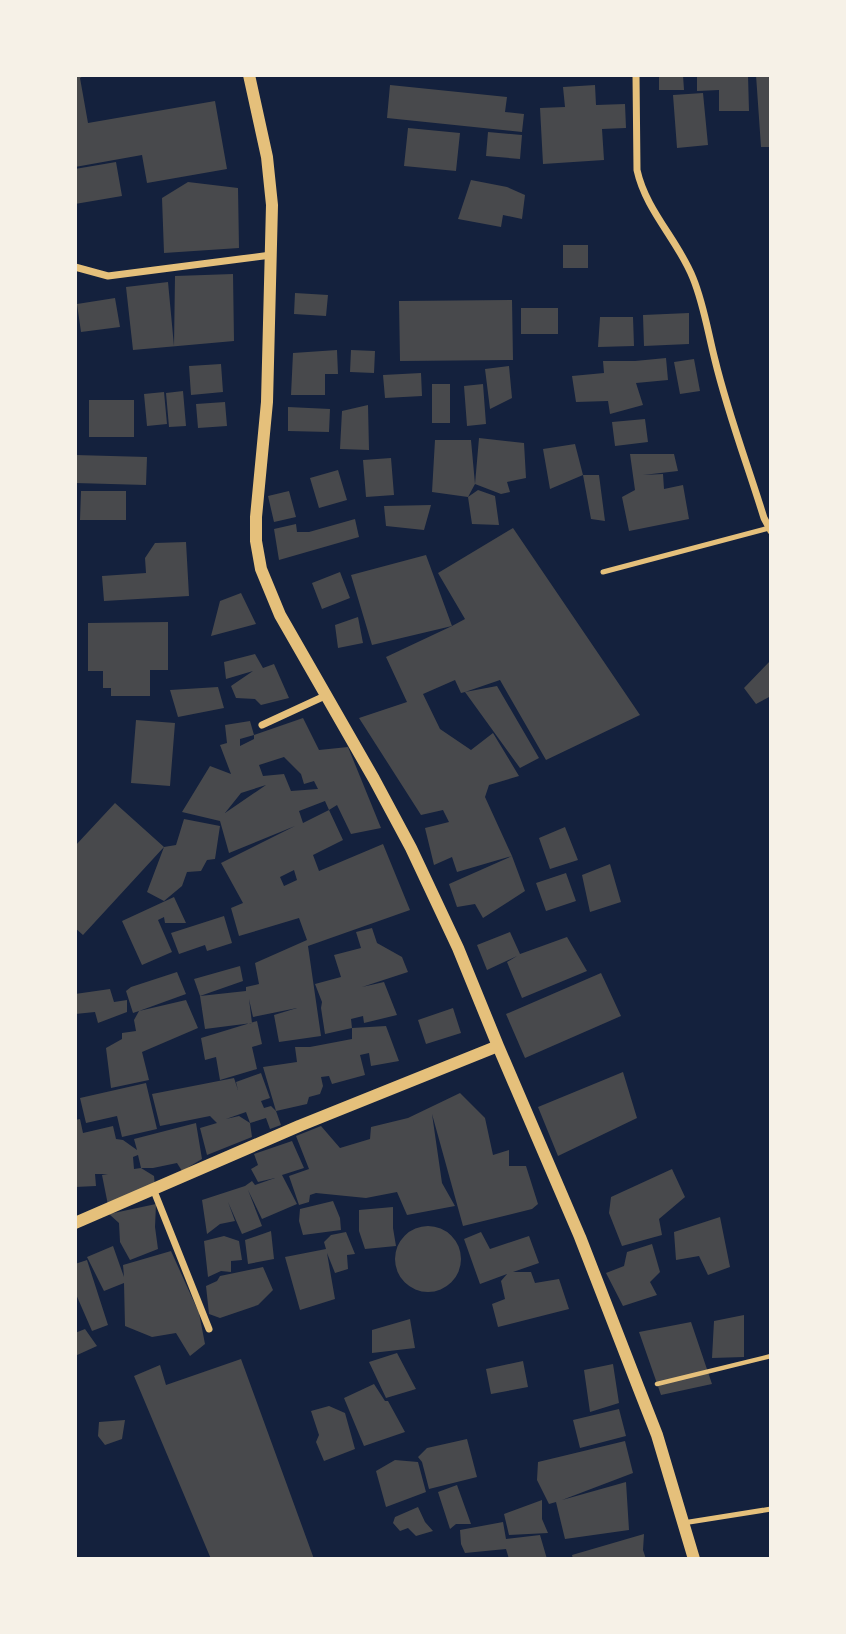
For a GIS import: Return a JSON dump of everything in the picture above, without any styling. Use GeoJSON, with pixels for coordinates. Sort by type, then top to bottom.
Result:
{"type":"FeatureCollection","features":[{"type":"Feature","properties":{"kind":"street"},"geometry":{"type":"LineString","coordinates":[[249,75],[267,158],[272,205],[267,402],[256,517],[256,541],[261,569],[281,615],[411,848],[458,947],[580,1237],[657,1435],[694,1559]]}},
{"type":"Feature","properties":{"kind":"street"},"geometry":{"type":"LineString","coordinates":[[636,75],[637,170],[640,184],[694,279],[709,326],[715,360],[770,529]]}},
{"type":"Feature","properties":{"kind":"street"},"geometry":{"type":"LineString","coordinates":[[75,267],[108,276],[272,255]]}},
{"type":"Feature","properties":{"kind":"street"},"geometry":{"type":"LineString","coordinates":[[262,725],[327,695]]}},
{"type":"Feature","properties":{"kind":"street"},"geometry":{"type":"LineString","coordinates":[[75,1223],[299,1126],[498,1046]]}},
{"type":"Feature","properties":{"kind":"street"},"geometry":{"type":"LineString","coordinates":[[154,1191],[209,1329]]}},
{"type":"Feature","properties":{"kind":"lane"},"geometry":{"type":"LineString","coordinates":[[603,572],[770,529]]}},
{"type":"Feature","properties":{"kind":"lane"},"geometry":{"type":"LineString","coordinates":[[683,1523],[771,1509]]}},
{"type":"Feature","properties":{"kind":"path"},"geometry":{"type":"LineString","coordinates":[[639,1389],[771,1356]]}},
{"type":"Feature","properties":{"kind":"building"},"geometry":{"type":"Polygon","coordinates":[[[75,75],[85,75],[80,78],[88,123],[215,101],[227,169],[147,183],[142,155],[75,167],[75,75]]]}},
{"type":"Feature","properties":{"kind":"building"},"geometry":{"type":"Polygon","coordinates":[[[659,75],[683,75],[684,90],[659,90],[659,75]]]}},
{"type":"Feature","properties":{"kind":"building"},"geometry":{"type":"Polygon","coordinates":[[[697,75],[748,75],[749,111],[719,111],[719,90],[697,91],[697,75]]]}},
{"type":"Feature","properties":{"kind":"building"},"geometry":{"type":"Polygon","coordinates":[[[756,75],[771,75],[771,147],[761,147],[756,75]]]}},
{"type":"Feature","properties":{"kind":"building"},"geometry":{"type":"Polygon","coordinates":[[[390,85],[507,97],[505,112],[524,114],[522,132],[387,118],[390,85]]]}},
{"type":"Feature","properties":{"kind":"building"},"geometry":{"type":"Polygon","coordinates":[[[595,85],[596,105],[625,104],[626,128],[602,129],[604,160],[543,164],[540,108],[565,107],[563,87],[595,85]]]}},
{"type":"Feature","properties":{"kind":"building"},"geometry":{"type":"Polygon","coordinates":[[[703,93],[708,145],[677,148],[673,95],[703,93]]]}},
{"type":"Feature","properties":{"kind":"building"},"geometry":{"type":"Polygon","coordinates":[[[408,128],[460,133],[456,171],[404,166],[408,128]]]}},
{"type":"Feature","properties":{"kind":"building"},"geometry":{"type":"Polygon","coordinates":[[[488,132],[522,135],[520,159],[486,156],[488,132]]]}},
{"type":"Feature","properties":{"kind":"building"},"geometry":{"type":"Polygon","coordinates":[[[116,162],[122,196],[75,204],[75,169],[116,162]]]}},
{"type":"Feature","properties":{"kind":"building"},"geometry":{"type":"Polygon","coordinates":[[[471,180],[507,187],[525,195],[522,219],[503,215],[501,227],[458,219],[471,180]]]}},
{"type":"Feature","properties":{"kind":"building"},"geometry":{"type":"Polygon","coordinates":[[[188,182],[238,188],[239,248],[164,253],[162,198],[188,182]]]}},
{"type":"Feature","properties":{"kind":"building"},"geometry":{"type":"Polygon","coordinates":[[[563,245],[588,245],[588,268],[563,268],[563,245]]]}},
{"type":"Feature","properties":{"kind":"building"},"geometry":{"type":"Polygon","coordinates":[[[233,274],[234,341],[133,350],[126,287],[168,282],[174,346],[175,276],[233,274]]]}},
{"type":"Feature","properties":{"kind":"building"},"geometry":{"type":"Polygon","coordinates":[[[295,293],[328,295],[326,316],[294,314],[295,293]]]}},
{"type":"Feature","properties":{"kind":"building"},"geometry":{"type":"Polygon","coordinates":[[[115,298],[120,327],[81,332],[77,304],[115,298]]]}},
{"type":"Feature","properties":{"kind":"building"},"geometry":{"type":"Polygon","coordinates":[[[512,300],[513,360],[400,361],[399,301],[512,300]]]}},
{"type":"Feature","properties":{"kind":"building"},"geometry":{"type":"Polygon","coordinates":[[[521,308],[558,308],[558,334],[521,334],[521,308]]]}},
{"type":"Feature","properties":{"kind":"building"},"geometry":{"type":"Polygon","coordinates":[[[689,313],[689,344],[644,346],[643,315],[689,313]]]}},
{"type":"Feature","properties":{"kind":"building"},"geometry":{"type":"Polygon","coordinates":[[[600,317],[633,317],[634,346],[598,347],[600,317]]]}},
{"type":"Feature","properties":{"kind":"building"},"geometry":{"type":"Polygon","coordinates":[[[337,350],[338,374],[325,374],[325,395],[291,395],[293,353],[337,350]]]}},
{"type":"Feature","properties":{"kind":"building"},"geometry":{"type":"Polygon","coordinates":[[[351,350],[375,351],[374,373],[350,372],[351,350]]]}},
{"type":"Feature","properties":{"kind":"building"},"geometry":{"type":"Polygon","coordinates":[[[666,358],[668,380],[636,383],[643,405],[610,414],[608,401],[576,402],[572,376],[604,373],[603,361],[666,358]]]}},
{"type":"Feature","properties":{"kind":"building"},"geometry":{"type":"Polygon","coordinates":[[[694,359],[700,391],[680,394],[674,362],[694,359]]]}},
{"type":"Feature","properties":{"kind":"building"},"geometry":{"type":"Polygon","coordinates":[[[221,364],[223,392],[191,395],[189,366],[221,364]]]}},
{"type":"Feature","properties":{"kind":"building"},"geometry":{"type":"Polygon","coordinates":[[[509,366],[512,398],[490,409],[485,369],[509,366]]]}},
{"type":"Feature","properties":{"kind":"building"},"geometry":{"type":"Polygon","coordinates":[[[421,373],[422,396],[385,398],[383,375],[421,373]]]}},
{"type":"Feature","properties":{"kind":"building"},"geometry":{"type":"Polygon","coordinates":[[[432,384],[450,384],[450,423],[432,423],[432,384]]]}},
{"type":"Feature","properties":{"kind":"building"},"geometry":{"type":"Polygon","coordinates":[[[483,384],[486,424],[467,426],[464,386],[483,384]]]}},
{"type":"Feature","properties":{"kind":"building"},"geometry":{"type":"Polygon","coordinates":[[[183,391],[186,426],[169,427],[166,393],[183,391]]]}},
{"type":"Feature","properties":{"kind":"building"},"geometry":{"type":"Polygon","coordinates":[[[164,392],[167,424],[147,426],[144,394],[164,392]]]}},
{"type":"Feature","properties":{"kind":"building"},"geometry":{"type":"Polygon","coordinates":[[[89,400],[134,400],[134,437],[89,437],[89,400]]]}},
{"type":"Feature","properties":{"kind":"building"},"geometry":{"type":"Polygon","coordinates":[[[225,402],[227,426],[198,428],[196,404],[225,402]]]}},
{"type":"Feature","properties":{"kind":"building"},"geometry":{"type":"Polygon","coordinates":[[[368,405],[369,450],[340,449],[342,411],[368,405]]]}},
{"type":"Feature","properties":{"kind":"building"},"geometry":{"type":"Polygon","coordinates":[[[288,407],[330,409],[329,432],[288,431],[288,407]]]}},
{"type":"Feature","properties":{"kind":"building"},"geometry":{"type":"Polygon","coordinates":[[[645,419],[648,442],[615,446],[612,422],[645,419]]]}},
{"type":"Feature","properties":{"kind":"building"},"geometry":{"type":"Polygon","coordinates":[[[479,438],[524,443],[526,478],[507,482],[510,492],[501,494],[475,484],[479,438]]]}},
{"type":"Feature","properties":{"kind":"building"},"geometry":{"type":"Polygon","coordinates":[[[435,440],[471,440],[475,484],[468,497],[432,492],[435,440]]]}},
{"type":"Feature","properties":{"kind":"building"},"geometry":{"type":"Polygon","coordinates":[[[575,444],[583,475],[550,489],[543,449],[575,444]]]}},
{"type":"Feature","properties":{"kind":"building"},"geometry":{"type":"Polygon","coordinates":[[[630,454],[674,454],[678,471],[643,475],[663,474],[664,489],[683,485],[689,519],[629,531],[622,497],[635,490],[630,454]]]}},
{"type":"Feature","properties":{"kind":"building"},"geometry":{"type":"Polygon","coordinates":[[[75,455],[147,457],[146,485],[75,483],[75,455]]]}},
{"type":"Feature","properties":{"kind":"building"},"geometry":{"type":"Polygon","coordinates":[[[391,458],[394,495],[366,497],[363,460],[391,458]]]}},
{"type":"Feature","properties":{"kind":"building"},"geometry":{"type":"Polygon","coordinates":[[[338,470],[347,500],[319,508],[310,478],[338,470]]]}},
{"type":"Feature","properties":{"kind":"building"},"geometry":{"type":"Polygon","coordinates":[[[583,475],[599,475],[605,521],[591,519],[583,475]]]}},
{"type":"Feature","properties":{"kind":"building"},"geometry":{"type":"Polygon","coordinates":[[[478,490],[495,496],[499,525],[472,524],[468,497],[478,490]]]}},
{"type":"Feature","properties":{"kind":"building"},"geometry":{"type":"Polygon","coordinates":[[[81,491],[126,491],[126,520],[80,520],[81,491]]]}},
{"type":"Feature","properties":{"kind":"building"},"geometry":{"type":"Polygon","coordinates":[[[289,491],[296,517],[274,522],[268,496],[289,491]]]}},
{"type":"Feature","properties":{"kind":"building"},"geometry":{"type":"Polygon","coordinates":[[[431,505],[424,530],[386,526],[384,506],[431,505]]]}},
{"type":"Feature","properties":{"kind":"building"},"geometry":{"type":"Polygon","coordinates":[[[355,519],[359,537],[279,560],[274,529],[296,524],[297,532],[309,532],[355,519]]]}},
{"type":"Feature","properties":{"kind":"building"},"geometry":{"type":"Polygon","coordinates":[[[513,528],[640,715],[546,760],[500,680],[461,693],[455,680],[423,694],[440,729],[471,750],[493,733],[519,776],[489,785],[485,797],[512,856],[457,872],[452,857],[434,865],[425,828],[449,822],[443,810],[421,815],[359,718],[407,702],[386,657],[465,619],[438,573],[513,528]]]}},
{"type":"Feature","properties":{"kind":"building"},"geometry":{"type":"Polygon","coordinates":[[[186,542],[189,596],[104,601],[102,576],[146,573],[145,558],[155,543],[186,542]]]}},
{"type":"Feature","properties":{"kind":"building"},"geometry":{"type":"Polygon","coordinates":[[[426,555],[452,626],[372,645],[351,575],[426,555]]]}},
{"type":"Feature","properties":{"kind":"building"},"geometry":{"type":"Polygon","coordinates":[[[340,572],[350,598],[322,609],[312,583],[340,572]]]}},
{"type":"Feature","properties":{"kind":"building"},"geometry":{"type":"Polygon","coordinates":[[[241,593],[256,624],[211,636],[220,601],[241,593]]]}},
{"type":"Feature","properties":{"kind":"building"},"geometry":{"type":"Polygon","coordinates":[[[358,617],[363,643],[338,648],[335,625],[358,617]]]}},
{"type":"Feature","properties":{"kind":"building"},"geometry":{"type":"Polygon","coordinates":[[[168,622],[168,670],[150,670],[150,696],[111,696],[111,688],[103,688],[103,671],[88,671],[88,623],[168,622]]]}},
{"type":"Feature","properties":{"kind":"building"},"geometry":{"type":"Polygon","coordinates":[[[255,654],[263,668],[274,664],[289,698],[261,705],[255,699],[236,698],[231,686],[253,671],[226,679],[224,662],[255,654]]]}},
{"type":"Feature","properties":{"kind":"building"},"geometry":{"type":"Polygon","coordinates":[[[771,660],[771,696],[756,704],[744,688],[771,660]]]}},
{"type":"Feature","properties":{"kind":"building"},"geometry":{"type":"Polygon","coordinates":[[[497,686],[539,758],[520,768],[465,692],[497,686]]]}},
{"type":"Feature","properties":{"kind":"building"},"geometry":{"type":"Polygon","coordinates":[[[218,687],[224,708],[178,717],[170,690],[218,687]]]}},
{"type":"Feature","properties":{"kind":"building"},"geometry":{"type":"Polygon","coordinates":[[[303,718],[319,750],[348,747],[381,828],[351,834],[337,805],[329,810],[343,840],[313,855],[319,871],[383,844],[410,910],[308,946],[321,1036],[279,1042],[274,1015],[297,1008],[253,1017],[249,999],[252,1023],[205,1029],[200,996],[246,991],[246,987],[259,984],[255,963],[307,940],[299,918],[239,936],[231,908],[243,903],[221,863],[295,826],[229,853],[220,821],[182,812],[210,766],[231,774],[220,745],[227,743],[225,725],[250,721],[254,735],[303,718]],[[254,735],[240,739],[240,746],[254,739],[254,735]],[[284,757],[259,765],[263,776],[284,774],[291,791],[318,789],[314,781],[304,784],[301,774],[284,757]],[[266,785],[241,793],[225,813],[266,785]],[[325,801],[299,811],[303,823],[329,810],[325,801]],[[294,870],[280,877],[284,886],[297,880],[294,870]]]}},
{"type":"Feature","properties":{"kind":"building"},"geometry":{"type":"Polygon","coordinates":[[[136,720],[175,723],[170,786],[131,783],[136,720]]]}},
{"type":"Feature","properties":{"kind":"building"},"geometry":{"type":"Polygon","coordinates":[[[115,803],[164,847],[83,935],[75,928],[75,846],[115,803]]]}},
{"type":"Feature","properties":{"kind":"building"},"geometry":{"type":"Polygon","coordinates":[[[184,819],[220,826],[215,859],[207,860],[201,871],[187,872],[182,886],[164,901],[147,892],[164,847],[176,845],[184,819]]]}},
{"type":"Feature","properties":{"kind":"building"},"geometry":{"type":"Polygon","coordinates":[[[565,827],[578,860],[550,869],[539,838],[565,827]]]}},
{"type":"Feature","properties":{"kind":"building"},"geometry":{"type":"Polygon","coordinates":[[[512,856],[525,891],[483,918],[475,904],[457,907],[449,884],[512,856]]]}},
{"type":"Feature","properties":{"kind":"building"},"geometry":{"type":"Polygon","coordinates":[[[610,864],[621,902],[590,912],[582,875],[610,864]]]}},
{"type":"Feature","properties":{"kind":"building"},"geometry":{"type":"Polygon","coordinates":[[[566,873],[576,901],[546,911],[536,883],[566,873]]]}},
{"type":"Feature","properties":{"kind":"building"},"geometry":{"type":"Polygon","coordinates":[[[174,897],[186,923],[165,923],[164,917],[158,920],[172,952],[142,965],[122,921],[174,897]]]}},
{"type":"Feature","properties":{"kind":"building"},"geometry":{"type":"Polygon","coordinates":[[[224,916],[232,943],[207,951],[205,945],[179,954],[171,933],[224,916]]]}},
{"type":"Feature","properties":{"kind":"building"},"geometry":{"type":"Polygon","coordinates":[[[372,928],[377,943],[402,957],[408,972],[362,987],[384,982],[397,1015],[364,1023],[363,1016],[351,1019],[352,1028],[325,1034],[322,1002],[315,984],[341,977],[334,955],[361,948],[356,932],[372,928]]]}},
{"type":"Feature","properties":{"kind":"building"},"geometry":{"type":"Polygon","coordinates":[[[510,932],[520,954],[567,937],[587,971],[522,998],[507,962],[517,956],[487,970],[477,945],[510,932]]]}},
{"type":"Feature","properties":{"kind":"building"},"geometry":{"type":"Polygon","coordinates":[[[240,966],[243,981],[200,996],[194,979],[240,966]]]}},
{"type":"Feature","properties":{"kind":"building"},"geometry":{"type":"Polygon","coordinates":[[[177,972],[186,994],[133,1013],[126,991],[177,972]]]}},
{"type":"Feature","properties":{"kind":"building"},"geometry":{"type":"Polygon","coordinates":[[[601,973],[621,1016],[525,1058],[506,1014],[601,973]]]}},
{"type":"Feature","properties":{"kind":"building"},"geometry":{"type":"Polygon","coordinates":[[[110,989],[114,1002],[127,1000],[127,1012],[98,1023],[95,1012],[75,1014],[75,994],[110,989]]]}},
{"type":"Feature","properties":{"kind":"building"},"geometry":{"type":"Polygon","coordinates":[[[186,1000],[198,1028],[142,1052],[149,1080],[111,1088],[106,1048],[122,1039],[122,1033],[136,1031],[134,1020],[139,1011],[186,1000]]]}},
{"type":"Feature","properties":{"kind":"building"},"geometry":{"type":"Polygon","coordinates":[[[453,1008],[461,1033],[426,1044],[418,1020],[453,1008]]]}},
{"type":"Feature","properties":{"kind":"building"},"geometry":{"type":"Polygon","coordinates":[[[257,1021],[262,1044],[252,1047],[257,1069],[220,1080],[216,1057],[205,1060],[201,1038],[257,1021]]]}},
{"type":"Feature","properties":{"kind":"building"},"geometry":{"type":"Polygon","coordinates":[[[386,1026],[399,1061],[371,1066],[369,1053],[360,1055],[365,1075],[332,1084],[329,1076],[321,1077],[323,1086],[320,1094],[309,1097],[307,1104],[276,1111],[263,1067],[297,1062],[295,1047],[352,1039],[352,1028],[386,1026]]]}},
{"type":"Feature","properties":{"kind":"building"},"geometry":{"type":"Polygon","coordinates":[[[623,1072],[637,1118],[558,1156],[538,1107],[623,1072]]]}},
{"type":"Feature","properties":{"kind":"building"},"geometry":{"type":"Polygon","coordinates":[[[261,1073],[270,1098],[261,1101],[264,1108],[271,1106],[276,1111],[281,1125],[270,1129],[266,1118],[250,1123],[252,1137],[207,1155],[200,1128],[217,1123],[210,1116],[160,1126],[152,1094],[234,1078],[238,1090],[236,1082],[261,1073]],[[246,1112],[226,1119],[239,1116],[250,1123],[246,1112]]]}},
{"type":"Feature","properties":{"kind":"building"},"geometry":{"type":"Polygon","coordinates":[[[146,1083],[157,1129],[122,1137],[117,1116],[86,1123],[80,1098],[146,1083]]]}},
{"type":"Feature","properties":{"kind":"building"},"geometry":{"type":"Polygon","coordinates":[[[460,1093],[485,1118],[493,1155],[509,1150],[509,1166],[526,1166],[538,1204],[532,1209],[463,1226],[432,1114],[442,1183],[455,1206],[407,1215],[397,1192],[366,1198],[316,1193],[310,1195],[309,1202],[299,1205],[289,1176],[309,1169],[296,1136],[321,1126],[340,1148],[370,1139],[371,1127],[408,1118],[460,1093]]]}},
{"type":"Feature","properties":{"kind":"building"},"geometry":{"type":"Polygon","coordinates":[[[80,1119],[83,1133],[113,1126],[116,1139],[123,1140],[137,1150],[134,1139],[196,1123],[202,1159],[182,1171],[177,1163],[141,1168],[154,1176],[155,1186],[108,1205],[102,1175],[108,1174],[95,1174],[96,1186],[75,1187],[75,1120],[80,1119]],[[138,1155],[133,1157],[134,1169],[141,1168],[138,1155]]]}},
{"type":"Feature","properties":{"kind":"building"},"geometry":{"type":"Polygon","coordinates":[[[292,1141],[304,1168],[282,1175],[297,1204],[262,1219],[248,1190],[262,1226],[242,1234],[228,1202],[235,1221],[220,1224],[207,1234],[202,1200],[245,1186],[252,1181],[255,1185],[275,1178],[258,1182],[251,1169],[258,1165],[254,1154],[292,1141]]]}},
{"type":"Feature","properties":{"kind":"building"},"geometry":{"type":"Polygon","coordinates":[[[672,1169],[685,1197],[659,1219],[662,1235],[622,1246],[609,1213],[611,1197],[672,1169]]]}},
{"type":"Feature","properties":{"kind":"building"},"geometry":{"type":"Polygon","coordinates":[[[333,1201],[340,1218],[341,1230],[303,1235],[299,1221],[300,1209],[333,1201]]]}},
{"type":"Feature","properties":{"kind":"building"},"geometry":{"type":"Polygon","coordinates":[[[156,1204],[158,1249],[130,1260],[120,1242],[119,1223],[109,1214],[156,1204]]]}},
{"type":"Feature","properties":{"kind":"building"},"geometry":{"type":"Polygon","coordinates":[[[393,1207],[396,1246],[365,1249],[359,1231],[359,1210],[393,1207]]]}},
{"type":"Feature","properties":{"kind":"building"},"geometry":{"type":"Polygon","coordinates":[[[720,1217],[730,1267],[708,1275],[699,1256],[676,1260],[674,1232],[720,1217]]]}},
{"type":"Feature","properties":{"kind":"building"},"geometry":{"type":"Polygon","coordinates":[[[428,1226],[441,1229],[451,1236],[458,1246],[461,1259],[458,1272],[451,1282],[441,1289],[428,1292],[415,1289],[405,1282],[398,1272],[395,1259],[398,1246],[405,1236],[415,1229],[428,1226]]]}},
{"type":"Feature","properties":{"kind":"building"},"geometry":{"type":"Polygon","coordinates":[[[271,1231],[274,1259],[248,1264],[245,1240],[271,1231]]]}},
{"type":"Feature","properties":{"kind":"building"},"geometry":{"type":"Polygon","coordinates":[[[346,1232],[355,1254],[347,1255],[348,1269],[335,1273],[327,1253],[335,1299],[300,1310],[285,1257],[326,1249],[324,1242],[331,1235],[346,1232]]]}},
{"type":"Feature","properties":{"kind":"building"},"geometry":{"type":"Polygon","coordinates":[[[481,1232],[490,1249],[529,1236],[539,1263],[513,1272],[531,1272],[535,1283],[559,1279],[569,1309],[498,1327],[492,1304],[505,1299],[501,1281],[507,1274],[480,1284],[464,1239],[481,1232]]]}},
{"type":"Feature","properties":{"kind":"building"},"geometry":{"type":"Polygon","coordinates":[[[224,1236],[239,1241],[242,1260],[231,1261],[231,1272],[221,1271],[208,1277],[204,1241],[224,1236]]]}},
{"type":"Feature","properties":{"kind":"building"},"geometry":{"type":"Polygon","coordinates":[[[652,1244],[660,1272],[650,1282],[657,1295],[623,1306],[606,1273],[624,1266],[627,1252],[652,1244]]]}},
{"type":"Feature","properties":{"kind":"building"},"geometry":{"type":"Polygon","coordinates":[[[113,1246],[124,1277],[123,1265],[171,1251],[199,1313],[205,1344],[190,1356],[176,1333],[152,1337],[125,1326],[124,1283],[104,1291],[87,1257],[113,1246]]]}},
{"type":"Feature","properties":{"kind":"building"},"geometry":{"type":"Polygon","coordinates":[[[87,1260],[108,1325],[92,1331],[75,1292],[75,1264],[87,1260]]]}},
{"type":"Feature","properties":{"kind":"building"},"geometry":{"type":"Polygon","coordinates":[[[263,1267],[273,1290],[258,1305],[220,1318],[209,1314],[206,1286],[217,1281],[220,1276],[263,1267]]]}},
{"type":"Feature","properties":{"kind":"building"},"geometry":{"type":"Polygon","coordinates":[[[744,1315],[744,1357],[712,1358],[714,1321],[744,1315]]]}},
{"type":"Feature","properties":{"kind":"building"},"geometry":{"type":"Polygon","coordinates":[[[410,1319],[415,1348],[372,1353],[372,1330],[410,1319]]]}},
{"type":"Feature","properties":{"kind":"building"},"geometry":{"type":"Polygon","coordinates":[[[691,1322],[712,1384],[661,1395],[639,1332],[691,1322]]]}},
{"type":"Feature","properties":{"kind":"building"},"geometry":{"type":"Polygon","coordinates":[[[85,1329],[97,1346],[75,1356],[75,1333],[85,1329]]]}},
{"type":"Feature","properties":{"kind":"building"},"geometry":{"type":"Polygon","coordinates":[[[397,1353],[416,1389],[386,1398],[369,1362],[397,1353]]]}},
{"type":"Feature","properties":{"kind":"building"},"geometry":{"type":"Polygon","coordinates":[[[241,1359],[314,1559],[211,1559],[134,1376],[160,1365],[166,1385],[241,1359]]]}},
{"type":"Feature","properties":{"kind":"building"},"geometry":{"type":"Polygon","coordinates":[[[523,1361],[528,1387],[491,1394],[486,1369],[523,1361]]]}},
{"type":"Feature","properties":{"kind":"building"},"geometry":{"type":"Polygon","coordinates":[[[613,1364],[619,1403],[590,1412],[584,1370],[613,1364]]]}},
{"type":"Feature","properties":{"kind":"building"},"geometry":{"type":"Polygon","coordinates":[[[374,1384],[385,1401],[388,1401],[405,1432],[364,1446],[344,1398],[374,1384]]]}},
{"type":"Feature","properties":{"kind":"building"},"geometry":{"type":"Polygon","coordinates":[[[329,1406],[345,1413],[355,1449],[324,1461],[316,1442],[319,1435],[311,1411],[329,1406]]]}},
{"type":"Feature","properties":{"kind":"building"},"geometry":{"type":"Polygon","coordinates":[[[619,1409],[626,1436],[580,1448],[573,1420],[619,1409]]]}},
{"type":"Feature","properties":{"kind":"building"},"geometry":{"type":"Polygon","coordinates":[[[125,1420],[122,1439],[105,1445],[98,1436],[99,1422],[125,1420]]]}},
{"type":"Feature","properties":{"kind":"building"},"geometry":{"type":"Polygon","coordinates":[[[467,1439],[477,1477],[429,1489],[422,1462],[418,1457],[427,1448],[467,1439]]]}},
{"type":"Feature","properties":{"kind":"building"},"geometry":{"type":"Polygon","coordinates":[[[625,1441],[633,1473],[562,1500],[626,1482],[629,1530],[565,1539],[556,1502],[549,1504],[537,1480],[538,1462],[625,1441]]]}},
{"type":"Feature","properties":{"kind":"building"},"geometry":{"type":"Polygon","coordinates":[[[395,1460],[418,1462],[426,1492],[386,1507],[376,1471],[395,1460]]]}},
{"type":"Feature","properties":{"kind":"building"},"geometry":{"type":"Polygon","coordinates":[[[457,1485],[471,1524],[456,1524],[450,1529],[438,1492],[457,1485]]]}},
{"type":"Feature","properties":{"kind":"building"},"geometry":{"type":"Polygon","coordinates":[[[542,1500],[542,1519],[548,1533],[509,1535],[504,1514],[542,1500]]]}},
{"type":"Feature","properties":{"kind":"building"},"geometry":{"type":"Polygon","coordinates":[[[418,1507],[433,1531],[416,1536],[408,1528],[400,1531],[393,1523],[395,1517],[418,1507]]]}},
{"type":"Feature","properties":{"kind":"building"},"geometry":{"type":"Polygon","coordinates":[[[503,1522],[506,1539],[540,1535],[547,1559],[509,1559],[506,1549],[465,1553],[460,1530],[503,1522]]]}},
{"type":"Feature","properties":{"kind":"building"},"geometry":{"type":"Polygon","coordinates":[[[644,1534],[643,1550],[646,1559],[573,1559],[572,1555],[644,1534]]]}}]}
